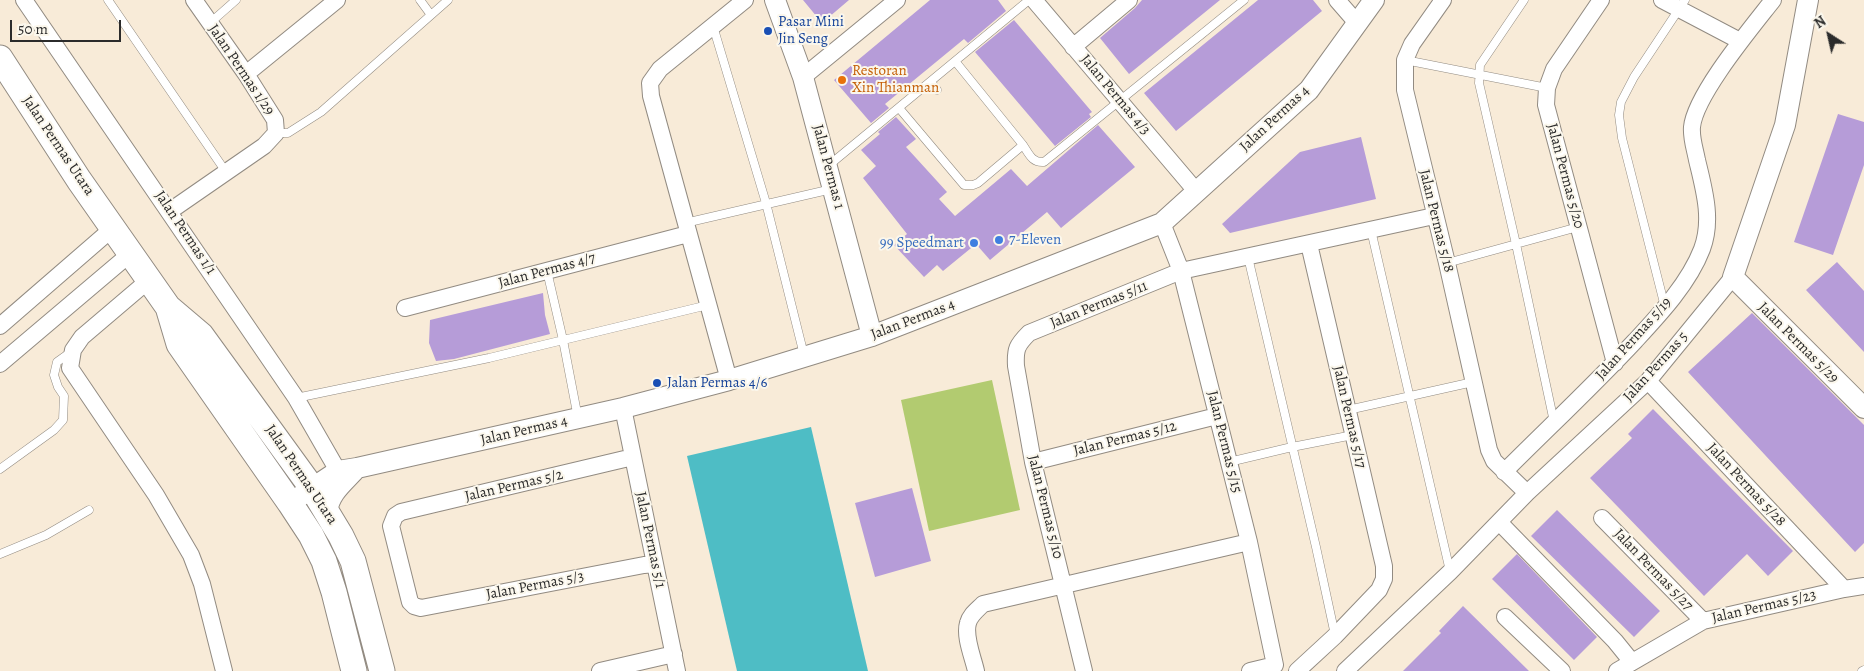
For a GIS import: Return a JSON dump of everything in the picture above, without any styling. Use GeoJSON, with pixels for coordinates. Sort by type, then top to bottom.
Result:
{"type":"FeatureCollection","features":[{"type":"Feature","properties":{"kind":"main road","name":"Jalan Permas Utara"},"geometry":{"type":"LineString","coordinates":[[0,58],[79,180],[168,308],[201,335],[327,511],[353,561],[382,671]]}},
{"type":"Feature","properties":{"kind":"main road","name":"Jalan Permas Utara"},"geometry":{"type":"LineString","coordinates":[[168,308],[179,344],[311,535],[324,561],[334,592],[354,671]]}},
{"type":"Feature","properties":{"kind":"street","name":"Jalan Permas 1/1"},"geometry":{"type":"LineString","coordinates":[[24,0],[296,398],[348,469]]}},
{"type":"Feature","properties":{"kind":"street","name":"Jalan Permas 1/29"},"geometry":{"type":"LineString","coordinates":[[170,211],[264,146],[276,133],[274,120],[246,74],[194,0]]}},
{"type":"Feature","properties":{"kind":"street"},"geometry":{"type":"LineString","coordinates":[[246,74],[337,0]]}},
{"type":"Feature","properties":{"kind":"street"},"geometry":{"type":"LineString","coordinates":[[729,380],[651,96],[650,83],[660,69],[744,0]]}},
{"type":"Feature","properties":{"kind":"street","name":"Jalan Permas 1"},"geometry":{"type":"LineString","coordinates":[[775,0],[803,77],[872,336]]}},
{"type":"Feature","properties":{"kind":"street"},"geometry":{"type":"LineString","coordinates":[[803,77],[897,0]]}},
{"type":"Feature","properties":{"kind":"street","name":"Jalan Permas 4/3"},"geometry":{"type":"LineString","coordinates":[[1034,0],[1196,191]]}},
{"type":"Feature","properties":{"kind":"street"},"geometry":{"type":"LineString","coordinates":[[1073,47],[1129,0]]}},
{"type":"Feature","properties":{"kind":"street"},"geometry":{"type":"LineString","coordinates":[[1337,0],[1357,23]]}},
{"type":"Feature","properties":{"kind":"street","name":"Jalan Permas 4"},"geometry":{"type":"LineString","coordinates":[[290,502],[348,469],[623,408],[729,380],[872,336],[1162,222],[1309,90],[1374,0]]}},
{"type":"Feature","properties":{"kind":"street","name":"Jalan Permas 5/18"},"geometry":{"type":"LineString","coordinates":[[1442,0],[1412,44],[1405,60],[1405,90],[1434,216],[1447,263],[1489,450],[1494,461],[1504,472]]}},
{"type":"Feature","properties":{"kind":"street","name":"Jalan Permas 5/20"},"geometry":{"type":"LineString","coordinates":[[1601,0],[1554,69],[1547,88],[1546,104],[1614,363]]}},
{"type":"Feature","properties":{"kind":"street"},"geometry":{"type":"LineString","coordinates":[[1662,0],[1682,5],[1740,41]]}},
{"type":"Feature","properties":{"kind":"street","name":"Jalan Permas 5/19"},"geometry":{"type":"LineString","coordinates":[[1504,472],[1614,363],[1665,309],[1687,276],[1702,249],[1708,219],[1692,126],[1704,96],[1740,41],[1773,0]]}},
{"type":"Feature","properties":{"kind":"street","name":"Jalan Permas 5"},"geometry":{"type":"LineString","coordinates":[[1345,671],[1450,572],[1527,493],[1648,381],[1733,277],[1784,124],[1808,0]]}},
{"type":"Feature","properties":{"kind":"street","name":"Jalan Permas 5/11"},"geometry":{"type":"LineString","coordinates":[[1019,342],[1029,333],[1181,271],[1434,216]]}},
{"type":"Feature","properties":{"kind":"street","name":"Jalan Permas 5/15"},"geometry":{"type":"LineString","coordinates":[[1162,222],[1181,271],[1279,668]]}},
{"type":"Feature","properties":{"kind":"street"},"geometry":{"type":"LineString","coordinates":[[0,326],[113,228]]}},
{"type":"Feature","properties":{"kind":"street","name":"Jalan Permas 4/7"},"geometry":{"type":"LineString","coordinates":[[405,308],[546,271],[687,228]]}},
{"type":"Feature","properties":{"kind":"street","name":"Jalan Permas 5/17"},"geometry":{"type":"LineString","coordinates":[[1310,244],[1384,566],[1384,579],[1379,590],[1335,636]]}},
{"type":"Feature","properties":{"kind":"street"},"geometry":{"type":"LineString","coordinates":[[0,364],[130,253]]}},
{"type":"Feature","properties":{"kind":"street","name":"Jalan Permas 5/29"},"geometry":{"type":"LineString","coordinates":[[1733,277],[1864,408]]}},
{"type":"Feature","properties":{"kind":"street"},"geometry":{"type":"LineString","coordinates":[[149,280],[82,337],[73,350],[70,368],[156,495],[191,555],[202,584],[224,671]]}},
{"type":"Feature","properties":{"kind":"street","name":"Jalan Permas 5/10"},"geometry":{"type":"LineString","coordinates":[[1019,342],[1016,353],[1016,366],[1033,462],[1084,671]]}},
{"type":"Feature","properties":{"kind":"street","name":"Jalan Permas 5/28"},"geometry":{"type":"LineString","coordinates":[[1648,381],[1844,589]]}},
{"type":"Feature","properties":{"kind":"street","name":"Jalan Permas 5/1"},"geometry":{"type":"LineString","coordinates":[[623,408],[677,671]]}},
{"type":"Feature","properties":{"kind":"street","name":"Jalan Permas 5/12"},"geometry":{"type":"LineString","coordinates":[[1033,462],[1217,416]]}},
{"type":"Feature","properties":{"kind":"street","name":"Jalan Permas 5/2"},"geometry":{"type":"LineString","coordinates":[[414,606],[410,602],[391,526],[395,516],[401,512],[633,457]]}},
{"type":"Feature","properties":{"kind":"street","name":"Jalan Permas 4"},"geometry":{"type":"LineString","coordinates":[[327,511],[328,501],[348,469]]}},
{"type":"Feature","properties":{"kind":"street"},"geometry":{"type":"LineString","coordinates":[[1504,472],[1527,493]]}},
{"type":"Feature","properties":{"kind":"street","name":"Jalan Permas 5/27"},"geometry":{"type":"LineString","coordinates":[[1602,518],[1703,621]]}},
{"type":"Feature","properties":{"kind":"street"},"geometry":{"type":"LineString","coordinates":[[1499,522],[1615,641],[1632,662]]}},
{"type":"Feature","properties":{"kind":"street"},"geometry":{"type":"LineString","coordinates":[[976,671],[968,637],[968,624],[972,614],[983,604],[1249,542]]}},
{"type":"Feature","properties":{"kind":"street","name":"Jalan Permas 5/3"},"geometry":{"type":"LineString","coordinates":[[414,606],[421,608],[644,564],[655,564]]}},
{"type":"Feature","properties":{"kind":"street","name":"Jalan Permas 5/23"},"geometry":{"type":"LineString","coordinates":[[1617,671],[1703,621],[1864,586]]}},
{"type":"Feature","properties":{"kind":"street"},"geometry":{"type":"LineString","coordinates":[[1505,617],[1562,671]]}},
{"type":"Feature","properties":{"kind":"street"},"geometry":{"type":"LineString","coordinates":[[1297,671],[1335,636]]}},
{"type":"Feature","properties":{"kind":"street"},"geometry":{"type":"LineString","coordinates":[[600,671],[674,654]]}},
{"type":"Feature","properties":{"kind":"street"},"geometry":{"type":"LineString","coordinates":[[1250,671],[1279,668]]}},
{"type":"Feature","properties":{"kind":"lane"},"geometry":{"type":"LineString","coordinates":[[108,0],[226,172]]}},
{"type":"Feature","properties":{"kind":"lane"},"geometry":{"type":"LineString","coordinates":[[210,23],[236,0]]}},
{"type":"Feature","properties":{"kind":"lane"},"geometry":{"type":"LineString","coordinates":[[420,0],[431,15]]}},
{"type":"Feature","properties":{"kind":"lane"},"geometry":{"type":"LineString","coordinates":[[276,133],[288,133],[321,112],[448,0]]}},
{"type":"Feature","properties":{"kind":"lane"},"geometry":{"type":"LineString","coordinates":[[828,166],[1029,0]]}},
{"type":"Feature","properties":{"kind":"lane"},"geometry":{"type":"LineString","coordinates":[[955,61],[1023,145],[1032,159],[1044,162],[1244,0]]}},
{"type":"Feature","properties":{"kind":"lane"},"geometry":{"type":"LineString","coordinates":[[1524,0],[1480,65],[1479,83],[1554,422]]}},
{"type":"Feature","properties":{"kind":"lane"},"geometry":{"type":"LineString","coordinates":[[1665,309],[1622,138],[1619,115],[1620,102],[1634,77],[1682,5]]}},
{"type":"Feature","properties":{"kind":"lane"},"geometry":{"type":"LineString","coordinates":[[713,25],[766,203],[804,357]]}},
{"type":"Feature","properties":{"kind":"lane"},"geometry":{"type":"LineString","coordinates":[[1405,60],[1547,88]]}},
{"type":"Feature","properties":{"kind":"lane"},"geometry":{"type":"LineString","coordinates":[[931,82],[937,90]]}},
{"type":"Feature","properties":{"kind":"lane"},"geometry":{"type":"LineString","coordinates":[[899,108],[964,184],[968,186],[978,183],[1023,145]]}},
{"type":"Feature","properties":{"kind":"lane"},"geometry":{"type":"LineString","coordinates":[[687,228],[766,203],[834,189]]}},
{"type":"Feature","properties":{"kind":"lane"},"geometry":{"type":"LineString","coordinates":[[1447,263],[1578,227]]}},
{"type":"Feature","properties":{"kind":"lane"},"geometry":{"type":"LineString","coordinates":[[1371,230],[1450,572]]}},
{"type":"Feature","properties":{"kind":"lane"},"geometry":{"type":"LineString","coordinates":[[1248,257],[1335,636]]}},
{"type":"Feature","properties":{"kind":"lane"},"geometry":{"type":"LineString","coordinates":[[546,271],[563,340],[578,418]]}},
{"type":"Feature","properties":{"kind":"lane"},"geometry":{"type":"LineString","coordinates":[[296,398],[489,358],[708,305]]}},
{"type":"Feature","properties":{"kind":"lane"},"geometry":{"type":"LineString","coordinates":[[0,469],[54,430],[63,420],[64,396],[58,387],[54,375],[58,362],[73,350]]}},
{"type":"Feature","properties":{"kind":"lane"},"geometry":{"type":"LineString","coordinates":[[1348,410],[1473,382]]}},
{"type":"Feature","properties":{"kind":"lane"},"geometry":{"type":"LineString","coordinates":[[1229,462],[1292,446],[1353,435]]}},
{"type":"Feature","properties":{"kind":"lane"},"geometry":{"type":"LineString","coordinates":[[0,554],[46,535],[90,510]]}},
{"type":"Feature","properties":{"kind":"green space"},"geometry":{"type":"Polygon","coordinates":[[[992,380],[1020,510],[929,531],[901,400],[992,380]]]}},
{"type":"Feature","properties":{"kind":"water"},"geometry":{"type":"Polygon","coordinates":[[[811,427],[868,671],[737,671],[687,456],[811,427]]]}},
{"type":"Feature","properties":{"kind":"building"},"geometry":{"type":"Polygon","coordinates":[[[803,0],[849,0],[822,23],[803,0]]]}},
{"type":"Feature","properties":{"kind":"building"},"geometry":{"type":"Polygon","coordinates":[[[930,0],[998,0],[1006,11],[968,43],[964,39],[885,104],[889,108],[871,123],[834,80],[930,0]]]}},
{"type":"Feature","properties":{"kind":"building"},"geometry":{"type":"Polygon","coordinates":[[[1142,0],[1220,0],[1129,74],[1100,38],[1142,0]]]}},
{"type":"Feature","properties":{"kind":"building"},"geometry":{"type":"Polygon","coordinates":[[[1258,0],[1313,0],[1322,11],[1176,131],[1144,93],[1258,0]]]}},
{"type":"Feature","properties":{"kind":"building"},"geometry":{"type":"Polygon","coordinates":[[[1014,20],[1092,112],[1089,114],[1091,117],[1055,146],[975,52],[1014,20]]]}},
{"type":"Feature","properties":{"kind":"building"},"geometry":{"type":"Polygon","coordinates":[[[1838,114],[1864,122],[1864,165],[1833,255],[1794,242],[1838,114]]]}},
{"type":"Feature","properties":{"kind":"building"},"geometry":{"type":"Polygon","coordinates":[[[896,117],[916,139],[906,147],[947,192],[939,199],[955,216],[1011,169],[1027,186],[1098,125],[1135,167],[1061,228],[1047,212],[990,260],[976,244],[943,271],[937,265],[924,277],[894,245],[907,234],[863,178],[876,166],[861,150],[896,117]]]}},
{"type":"Feature","properties":{"kind":"building"},"geometry":{"type":"Polygon","coordinates":[[[1361,137],[1376,199],[1230,233],[1222,224],[1300,152],[1361,137]]]}},
{"type":"Feature","properties":{"kind":"building"},"geometry":{"type":"Polygon","coordinates":[[[1837,262],[1864,291],[1864,352],[1806,290],[1837,262]]]}},
{"type":"Feature","properties":{"kind":"building"},"geometry":{"type":"Polygon","coordinates":[[[543,293],[545,315],[550,334],[454,359],[436,361],[429,343],[430,320],[543,293]]]}},
{"type":"Feature","properties":{"kind":"building"},"geometry":{"type":"Polygon","coordinates":[[[1752,313],[1864,425],[1864,543],[1855,552],[1688,372],[1752,313]]]}},
{"type":"Feature","properties":{"kind":"building"},"geometry":{"type":"Polygon","coordinates":[[[1653,409],[1793,551],[1768,576],[1747,554],[1704,596],[1590,478],[1632,438],[1628,434],[1653,409]]]}},
{"type":"Feature","properties":{"kind":"building"},"geometry":{"type":"Polygon","coordinates":[[[912,488],[931,561],[875,577],[855,503],[912,488]]]}},
{"type":"Feature","properties":{"kind":"building"},"geometry":{"type":"Polygon","coordinates":[[[1557,510],[1660,611],[1634,637],[1531,536],[1557,510]]]}},
{"type":"Feature","properties":{"kind":"building"},"geometry":{"type":"Polygon","coordinates":[[[1517,554],[1597,637],[1574,660],[1492,579],[1517,554]]]}},
{"type":"Feature","properties":{"kind":"building"},"geometry":{"type":"Polygon","coordinates":[[[1463,606],[1529,671],[1403,671],[1441,633],[1439,631],[1463,606]]]}},
{"type":"Feature","properties":{"kind":"place","name":"Pasar Mini Jin Seng"},"geometry":{"type":"Point","coordinates":[768,31]}},
{"type":"Feature","properties":{"kind":"place","name":"Restoran Xin Thianman"},"geometry":{"type":"Point","coordinates":[842,80]}},
{"type":"Feature","properties":{"kind":"place","name":"7-Eleven"},"geometry":{"type":"Point","coordinates":[999,240]}},
{"type":"Feature","properties":{"kind":"place","name":"99 Speedmart"},"geometry":{"type":"Point","coordinates":[974,243]}},
{"type":"Feature","properties":{"kind":"place","name":"Jalan Permas 4/6"},"geometry":{"type":"Point","coordinates":[657,383]}}]}
